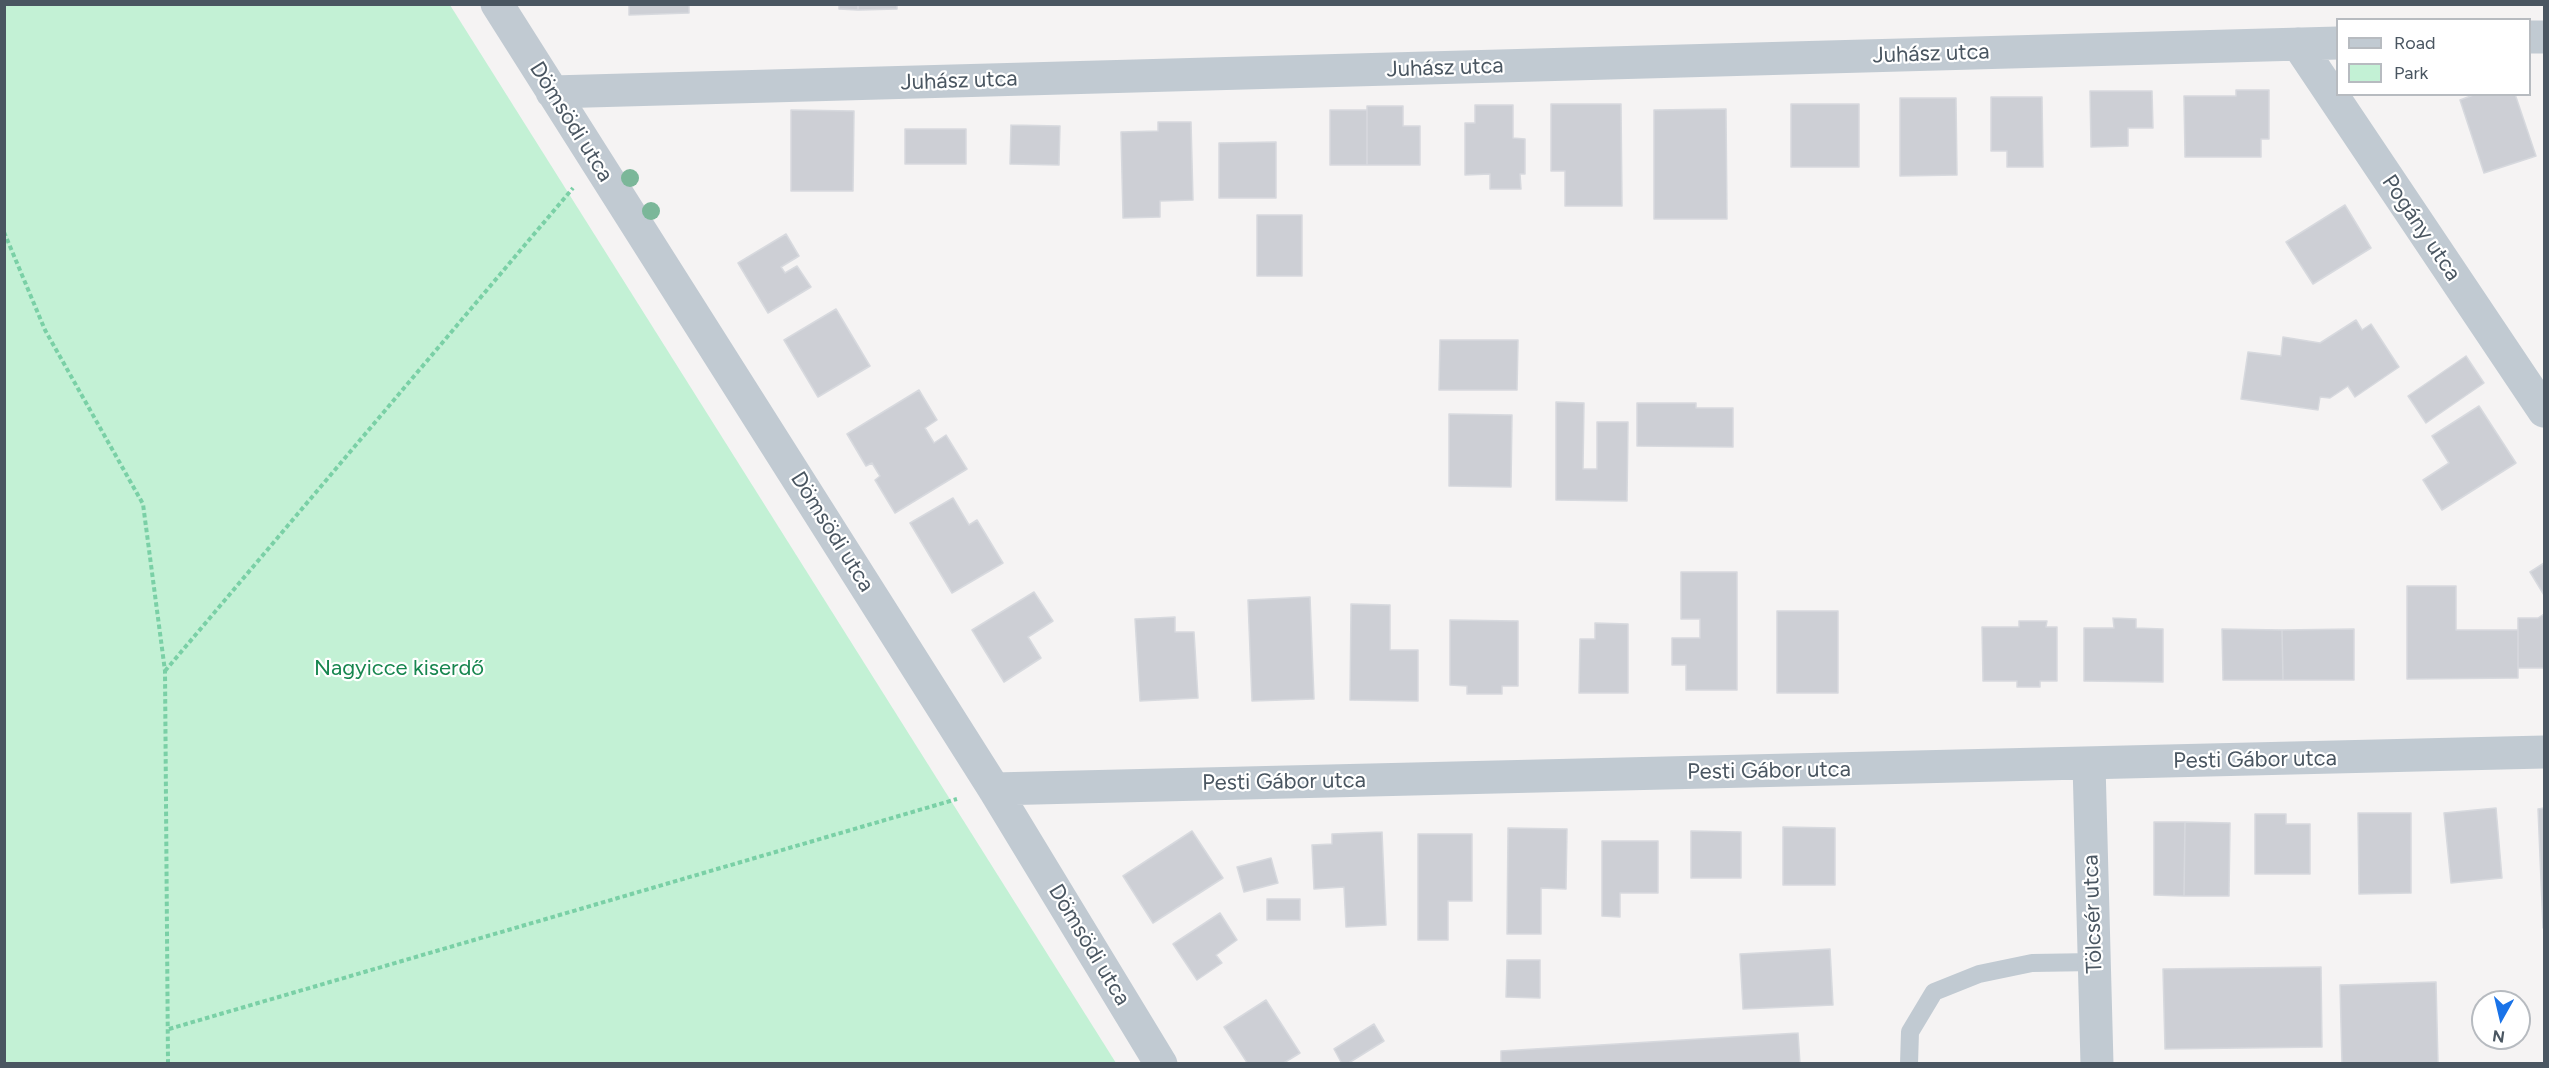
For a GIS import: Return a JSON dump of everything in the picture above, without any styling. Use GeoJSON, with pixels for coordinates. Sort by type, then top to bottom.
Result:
{"type":"FeatureCollection","features":[{"type":"Feature","properties":{"kind":"street","name":"Dömsödi utca"},"geometry":{"type":"LineString","coordinates":[[497,4],[994,789],[1161,1064]]}},
{"type":"Feature","properties":{"kind":"street","name":"Juhász utca"},"geometry":{"type":"LineString","coordinates":[[552,92],[2336,43]]}},
{"type":"Feature","properties":{"kind":"street","name":"Pogány utca"},"geometry":{"type":"LineString","coordinates":[[2298,44],[2544,411]]}},
{"type":"Feature","properties":{"kind":"street","name":"Pesti Gábor utca"},"geometry":{"type":"LineString","coordinates":[[994,789],[2544,752]]}},
{"type":"Feature","properties":{"kind":"street","name":"Tölcsér utca"},"geometry":{"type":"LineString","coordinates":[[2089,764],[2097,1064]]}},
{"type":"Feature","properties":{"kind":"lane"},"geometry":{"type":"LineString","coordinates":[[1909,1064],[1910,1032],[1934,992],[1979,974],[2032,963],[2094,962]]}},
{"type":"Feature","properties":{"kind":"path"},"geometry":{"type":"LineString","coordinates":[[165,671],[596,161]]}},
{"type":"Feature","properties":{"kind":"path"},"geometry":{"type":"LineString","coordinates":[[4,232],[45,330],[143,504],[165,671],[168,1064]]}},
{"type":"Feature","properties":{"kind":"path"},"geometry":{"type":"LineString","coordinates":[[169,1029],[994,789]]}},
{"type":"Feature","properties":{"kind":"green space","name":"Nagyicce kiserdő"},"geometry":{"type":"Polygon","coordinates":[[[5,4],[450,5],[1116,1063],[5,1063],[5,4]]]}},
{"type":"Feature","properties":{"kind":"building"},"geometry":{"type":"Polygon","coordinates":[[[629,4],[689,4],[689,13],[629,15],[629,4]]]}},
{"type":"Feature","properties":{"kind":"building"},"geometry":{"type":"Polygon","coordinates":[[[839,4],[858,4],[858,10],[839,9],[839,4]]]}},
{"type":"Feature","properties":{"kind":"building"},"geometry":{"type":"Polygon","coordinates":[[[858,4],[897,4],[897,9],[858,10],[858,4]]]}},
{"type":"Feature","properties":{"kind":"building"},"geometry":{"type":"Polygon","coordinates":[[[2236,90],[2269,90],[2269,139],[2261,139],[2261,157],[2185,157],[2184,96],[2236,96],[2236,90]]]}},
{"type":"Feature","properties":{"kind":"building"},"geometry":{"type":"Polygon","coordinates":[[[2090,91],[2152,91],[2153,128],[2128,128],[2128,146],[2091,147],[2090,91]]]}},
{"type":"Feature","properties":{"kind":"building"},"geometry":{"type":"Polygon","coordinates":[[[2471,96],[2516,96],[2536,156],[2484,173],[2460,100],[2471,96]]]}},
{"type":"Feature","properties":{"kind":"building"},"geometry":{"type":"Polygon","coordinates":[[[1991,97],[2042,97],[2043,167],[2007,167],[2007,151],[1991,151],[1991,97]]]}},
{"type":"Feature","properties":{"kind":"building"},"geometry":{"type":"Polygon","coordinates":[[[1900,98],[1956,98],[1957,175],[1900,176],[1900,98]]]}},
{"type":"Feature","properties":{"kind":"building"},"geometry":{"type":"Polygon","coordinates":[[[1551,104],[1621,104],[1622,206],[1565,206],[1565,171],[1551,171],[1551,104]]]}},
{"type":"Feature","properties":{"kind":"building"},"geometry":{"type":"Polygon","coordinates":[[[1791,104],[1859,104],[1859,167],[1791,167],[1791,104]]]}},
{"type":"Feature","properties":{"kind":"building"},"geometry":{"type":"Polygon","coordinates":[[[1475,105],[1513,105],[1513,138],[1525,139],[1525,174],[1520,174],[1521,189],[1490,189],[1490,174],[1465,175],[1465,123],[1475,123],[1475,105]]]}},
{"type":"Feature","properties":{"kind":"building"},"geometry":{"type":"Polygon","coordinates":[[[1367,106],[1403,106],[1403,126],[1420,126],[1420,165],[1367,165],[1367,106]]]}},
{"type":"Feature","properties":{"kind":"building"},"geometry":{"type":"Polygon","coordinates":[[[1726,109],[1727,219],[1654,219],[1654,110],[1726,109]]]}},
{"type":"Feature","properties":{"kind":"building"},"geometry":{"type":"Polygon","coordinates":[[[791,110],[854,111],[853,191],[791,191],[791,110]]]}},
{"type":"Feature","properties":{"kind":"building"},"geometry":{"type":"Polygon","coordinates":[[[1330,110],[1367,110],[1367,165],[1330,165],[1330,110]]]}},
{"type":"Feature","properties":{"kind":"building"},"geometry":{"type":"Polygon","coordinates":[[[1158,122],[1191,122],[1193,200],[1160,201],[1160,217],[1123,218],[1121,132],[1158,131],[1158,122]]]}},
{"type":"Feature","properties":{"kind":"building"},"geometry":{"type":"Polygon","coordinates":[[[1011,125],[1060,126],[1059,165],[1010,164],[1011,125]]]}},
{"type":"Feature","properties":{"kind":"building"},"geometry":{"type":"Polygon","coordinates":[[[905,129],[966,129],[966,164],[905,164],[905,129]]]}},
{"type":"Feature","properties":{"kind":"building"},"geometry":{"type":"Polygon","coordinates":[[[1276,142],[1276,198],[1219,198],[1219,143],[1276,142]]]}},
{"type":"Feature","properties":{"kind":"building"},"geometry":{"type":"Polygon","coordinates":[[[2345,205],[2371,248],[2313,284],[2286,242],[2345,205]]]}},
{"type":"Feature","properties":{"kind":"building"},"geometry":{"type":"Polygon","coordinates":[[[1257,215],[1302,215],[1302,276],[1257,276],[1257,215]]]}},
{"type":"Feature","properties":{"kind":"building"},"geometry":{"type":"Polygon","coordinates":[[[786,234],[799,256],[781,267],[785,273],[797,266],[811,287],[768,313],[738,263],[786,234]]]}},
{"type":"Feature","properties":{"kind":"building"},"geometry":{"type":"Polygon","coordinates":[[[836,309],[870,366],[818,397],[784,340],[836,309]]]}},
{"type":"Feature","properties":{"kind":"building"},"geometry":{"type":"Polygon","coordinates":[[[2356,320],[2362,330],[2371,324],[2399,367],[2355,397],[2348,386],[2330,398],[2320,397],[2318,410],[2241,399],[2248,352],[2281,356],[2283,337],[2320,343],[2356,320]]]}},
{"type":"Feature","properties":{"kind":"building"},"geometry":{"type":"Polygon","coordinates":[[[1440,340],[1518,340],[1517,390],[1439,390],[1440,340]]]}},
{"type":"Feature","properties":{"kind":"building"},"geometry":{"type":"Polygon","coordinates":[[[2466,356],[2484,383],[2426,423],[2408,396],[2466,356]]]}},
{"type":"Feature","properties":{"kind":"building"},"geometry":{"type":"Polygon","coordinates":[[[919,390],[937,420],[925,428],[934,443],[946,435],[967,469],[895,513],[875,480],[880,476],[872,463],[866,466],[847,434],[919,390]]]}},
{"type":"Feature","properties":{"kind":"building"},"geometry":{"type":"Polygon","coordinates":[[[1556,402],[1584,403],[1583,469],[1597,469],[1597,422],[1628,422],[1627,501],[1556,500],[1556,402]]]}},
{"type":"Feature","properties":{"kind":"building"},"geometry":{"type":"Polygon","coordinates":[[[1637,403],[1696,403],[1696,408],[1733,408],[1733,447],[1637,446],[1637,403]]]}},
{"type":"Feature","properties":{"kind":"building"},"geometry":{"type":"Polygon","coordinates":[[[2479,406],[2516,463],[2442,510],[2423,480],[2449,463],[2432,436],[2479,406]]]}},
{"type":"Feature","properties":{"kind":"building"},"geometry":{"type":"Polygon","coordinates":[[[1449,414],[1512,415],[1511,487],[1449,486],[1449,414]]]}},
{"type":"Feature","properties":{"kind":"building"},"geometry":{"type":"Polygon","coordinates":[[[953,498],[969,525],[977,520],[1003,563],[952,593],[910,523],[953,498]]]}},
{"type":"Feature","properties":{"kind":"building"},"geometry":{"type":"Polygon","coordinates":[[[2544,563],[2544,595],[2530,572],[2544,563]]]}},
{"type":"Feature","properties":{"kind":"building"},"geometry":{"type":"Polygon","coordinates":[[[1681,572],[1737,572],[1737,690],[1686,690],[1686,665],[1672,665],[1672,638],[1700,638],[1700,619],[1681,619],[1681,572]]]}},
{"type":"Feature","properties":{"kind":"building"},"geometry":{"type":"Polygon","coordinates":[[[2407,586],[2456,586],[2456,630],[2518,630],[2518,678],[2407,679],[2407,586]]]}},
{"type":"Feature","properties":{"kind":"building"},"geometry":{"type":"Polygon","coordinates":[[[1034,592],[1053,621],[1028,637],[1041,658],[1004,682],[972,630],[1034,592]]]}},
{"type":"Feature","properties":{"kind":"building"},"geometry":{"type":"Polygon","coordinates":[[[1310,597],[1314,699],[1252,701],[1248,600],[1310,597]]]}},
{"type":"Feature","properties":{"kind":"building"},"geometry":{"type":"Polygon","coordinates":[[[1351,604],[1390,605],[1390,650],[1418,650],[1418,701],[1350,700],[1351,604]]]}},
{"type":"Feature","properties":{"kind":"building"},"geometry":{"type":"Polygon","coordinates":[[[1777,611],[1838,611],[1838,693],[1777,693],[1777,611]]]}},
{"type":"Feature","properties":{"kind":"building"},"geometry":{"type":"Polygon","coordinates":[[[2544,614],[2544,668],[2518,668],[2518,618],[2538,618],[2544,614]]]}},
{"type":"Feature","properties":{"kind":"building"},"geometry":{"type":"Polygon","coordinates":[[[1175,617],[1175,632],[1194,632],[1198,698],[1140,701],[1135,619],[1175,617]]]}},
{"type":"Feature","properties":{"kind":"building"},"geometry":{"type":"Polygon","coordinates":[[[2113,618],[2136,619],[2136,628],[2163,629],[2163,682],[2084,681],[2084,628],[2114,628],[2113,618]]]}},
{"type":"Feature","properties":{"kind":"building"},"geometry":{"type":"Polygon","coordinates":[[[1450,620],[1518,621],[1518,686],[1502,686],[1502,694],[1467,694],[1467,686],[1450,685],[1450,620]]]}},
{"type":"Feature","properties":{"kind":"building"},"geometry":{"type":"Polygon","coordinates":[[[2019,621],[2047,621],[2046,627],[2057,627],[2057,681],[2040,681],[2040,687],[2017,687],[2017,681],[1983,681],[1982,627],[2019,627],[2019,621]]]}},
{"type":"Feature","properties":{"kind":"building"},"geometry":{"type":"Polygon","coordinates":[[[1595,623],[1628,624],[1628,693],[1579,693],[1580,639],[1595,639],[1595,623]]]}},
{"type":"Feature","properties":{"kind":"building"},"geometry":{"type":"Polygon","coordinates":[[[2222,629],[2282,630],[2283,680],[2223,680],[2222,629]]]}},
{"type":"Feature","properties":{"kind":"building"},"geometry":{"type":"Polygon","coordinates":[[[2354,629],[2354,680],[2283,680],[2282,630],[2354,629]]]}},
{"type":"Feature","properties":{"kind":"building"},"geometry":{"type":"Polygon","coordinates":[[[2496,808],[2502,878],[2451,883],[2444,813],[2496,808]]]}},
{"type":"Feature","properties":{"kind":"building"},"geometry":{"type":"Polygon","coordinates":[[[2544,808],[2544,928],[2543,928],[2538,809],[2544,808]]]}},
{"type":"Feature","properties":{"kind":"building"},"geometry":{"type":"Polygon","coordinates":[[[2358,813],[2411,813],[2411,893],[2359,894],[2358,813]]]}},
{"type":"Feature","properties":{"kind":"building"},"geometry":{"type":"Polygon","coordinates":[[[2255,814],[2286,814],[2286,824],[2310,824],[2310,874],[2255,874],[2255,814]]]}},
{"type":"Feature","properties":{"kind":"building"},"geometry":{"type":"Polygon","coordinates":[[[2154,822],[2185,822],[2184,896],[2154,895],[2154,822]]]}},
{"type":"Feature","properties":{"kind":"building"},"geometry":{"type":"Polygon","coordinates":[[[2185,822],[2230,823],[2229,896],[2184,896],[2185,822]]]}},
{"type":"Feature","properties":{"kind":"building"},"geometry":{"type":"Polygon","coordinates":[[[1783,827],[1835,828],[1835,885],[1783,885],[1783,827]]]}},
{"type":"Feature","properties":{"kind":"building"},"geometry":{"type":"Polygon","coordinates":[[[1508,828],[1567,829],[1566,889],[1541,888],[1541,934],[1507,934],[1508,828]]]}},
{"type":"Feature","properties":{"kind":"building"},"geometry":{"type":"Polygon","coordinates":[[[1192,831],[1223,878],[1153,923],[1123,876],[1192,831]]]}},
{"type":"Feature","properties":{"kind":"building"},"geometry":{"type":"Polygon","coordinates":[[[1691,831],[1741,832],[1741,878],[1691,878],[1691,831]]]}},
{"type":"Feature","properties":{"kind":"building"},"geometry":{"type":"Polygon","coordinates":[[[1382,832],[1386,925],[1346,927],[1344,887],[1314,889],[1312,845],[1332,844],[1332,834],[1382,832]]]}},
{"type":"Feature","properties":{"kind":"building"},"geometry":{"type":"Polygon","coordinates":[[[1418,834],[1472,834],[1472,901],[1448,901],[1448,940],[1418,940],[1418,834]]]}},
{"type":"Feature","properties":{"kind":"building"},"geometry":{"type":"Polygon","coordinates":[[[1602,841],[1658,841],[1658,893],[1620,893],[1620,917],[1602,916],[1602,841]]]}},
{"type":"Feature","properties":{"kind":"building"},"geometry":{"type":"Polygon","coordinates":[[[1271,858],[1278,883],[1244,892],[1237,867],[1271,858]]]}},
{"type":"Feature","properties":{"kind":"building"},"geometry":{"type":"Polygon","coordinates":[[[1267,899],[1300,899],[1300,920],[1267,920],[1267,899]]]}},
{"type":"Feature","properties":{"kind":"building"},"geometry":{"type":"Polygon","coordinates":[[[1220,913],[1237,940],[1216,955],[1222,963],[1197,980],[1173,944],[1220,913]]]}},
{"type":"Feature","properties":{"kind":"building"},"geometry":{"type":"Polygon","coordinates":[[[1830,949],[1833,1005],[1743,1009],[1740,954],[1830,949]]]}},
{"type":"Feature","properties":{"kind":"building"},"geometry":{"type":"Polygon","coordinates":[[[1507,960],[1540,960],[1540,998],[1506,997],[1507,960]]]}},
{"type":"Feature","properties":{"kind":"building"},"geometry":{"type":"Polygon","coordinates":[[[2321,967],[2322,1047],[2165,1049],[2163,969],[2321,967]]]}},
{"type":"Feature","properties":{"kind":"building"},"geometry":{"type":"Polygon","coordinates":[[[2436,982],[2438,1064],[2342,1064],[2340,985],[2436,982]]]}},
{"type":"Feature","properties":{"kind":"building"},"geometry":{"type":"Polygon","coordinates":[[[1266,1000],[1300,1053],[1282,1064],[1248,1064],[1224,1027],[1266,1000]]]}},
{"type":"Feature","properties":{"kind":"building"},"geometry":{"type":"Polygon","coordinates":[[[1374,1024],[1384,1041],[1347,1064],[1342,1064],[1334,1049],[1374,1024]]]}},
{"type":"Feature","properties":{"kind":"building"},"geometry":{"type":"Polygon","coordinates":[[[1798,1033],[1800,1064],[1501,1064],[1501,1051],[1798,1033]]]}}]}
